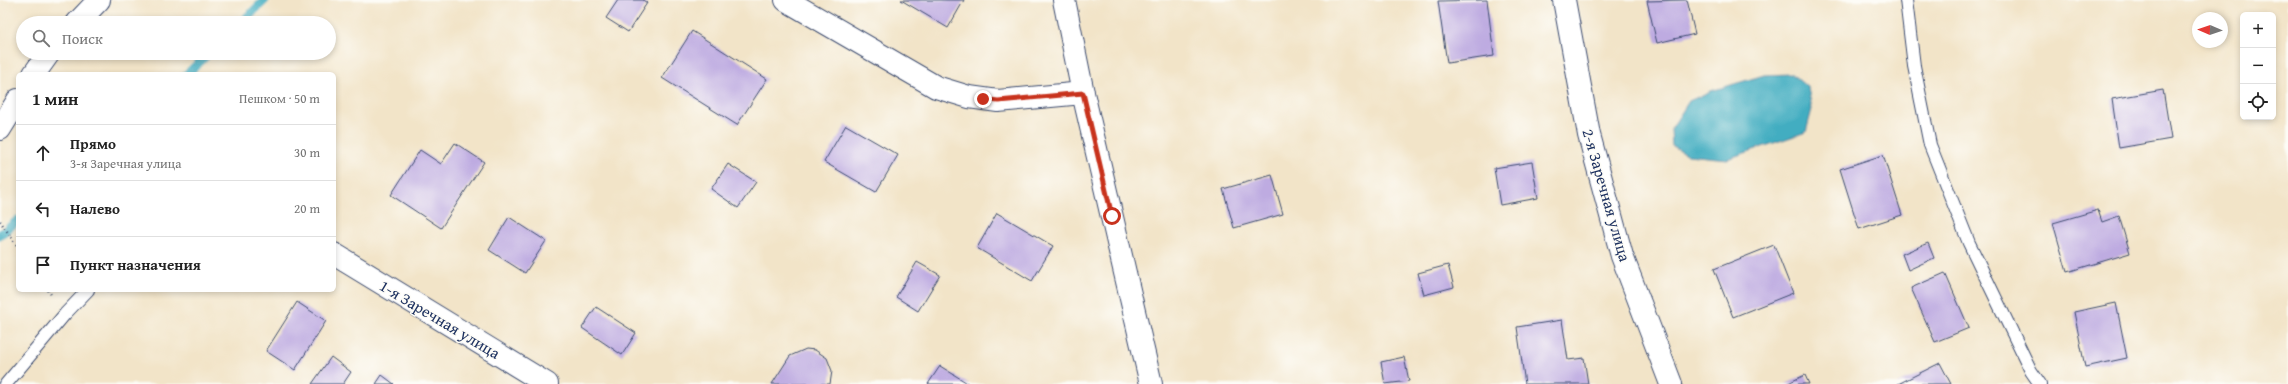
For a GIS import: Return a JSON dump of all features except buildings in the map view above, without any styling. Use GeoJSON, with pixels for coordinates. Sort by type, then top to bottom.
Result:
{"type":"FeatureCollection","features":[{"type":"Feature","properties":{"kind":"street"},"geometry":{"type":"LineString","coordinates":[[84,16],[99,0]]}},
{"type":"Feature","properties":{"kind":"street"},"geometry":{"type":"LineString","coordinates":[[786,0],[936,87],[969,98],[998,101],[1083,93]]}},
{"type":"Feature","properties":{"kind":"street"},"geometry":{"type":"LineString","coordinates":[[1064,0],[1083,93],[1151,384]]}},
{"type":"Feature","properties":{"kind":"street","name":"2-я Заречная улица"},"geometry":{"type":"LineString","coordinates":[[1564,0],[1589,135],[1601,181],[1622,256],[1671,384]]}},
{"type":"Feature","properties":{"kind":"street"},"geometry":{"type":"LineString","coordinates":[[35,72],[44,60]]}},
{"type":"Feature","properties":{"kind":"street"},"geometry":{"type":"LineString","coordinates":[[0,129],[16,103]]}},
{"type":"Feature","properties":{"kind":"street","name":"1-я Заречная улица"},"geometry":{"type":"LineString","coordinates":[[336,255],[547,384]]}},
{"type":"Feature","properties":{"kind":"lane"},"geometry":{"type":"LineString","coordinates":[[1906,0],[1914,66],[1930,145],[1969,244],[2031,371],[2040,384]]}},
{"type":"Feature","properties":{"kind":"lane"},"geometry":{"type":"LineString","coordinates":[[6,384],[65,314],[86,292]]}},
{"type":"Feature","properties":{"kind":"path"},"geometry":{"type":"LineString","coordinates":[[0,221],[16,244]]}},
{"type":"Feature","properties":{"kind":"water"},"geometry":{"type":"Polygon","coordinates":[[[1792,74],[1808,88],[1812,109],[1806,132],[1727,159],[1688,155],[1672,146],[1671,129],[1689,101],[1711,91],[1764,75],[1792,74]]]}},
{"type":"Feature","properties":{"kind":"waterway"},"geometry":{"type":"LineString","coordinates":[[248,16],[265,0]]}},
{"type":"Feature","properties":{"kind":"waterway"},"geometry":{"type":"LineString","coordinates":[[189,72],[202,60]]}},
{"type":"Feature","properties":{"kind":"waterway"},"geometry":{"type":"LineString","coordinates":[[0,235],[16,222]]}},
{"type":"Feature","properties":{"kind":"route"},"geometry":{"type":"LineString","coordinates":[[983,99],[998,101],[1083,93],[1112,216]]}}]}
